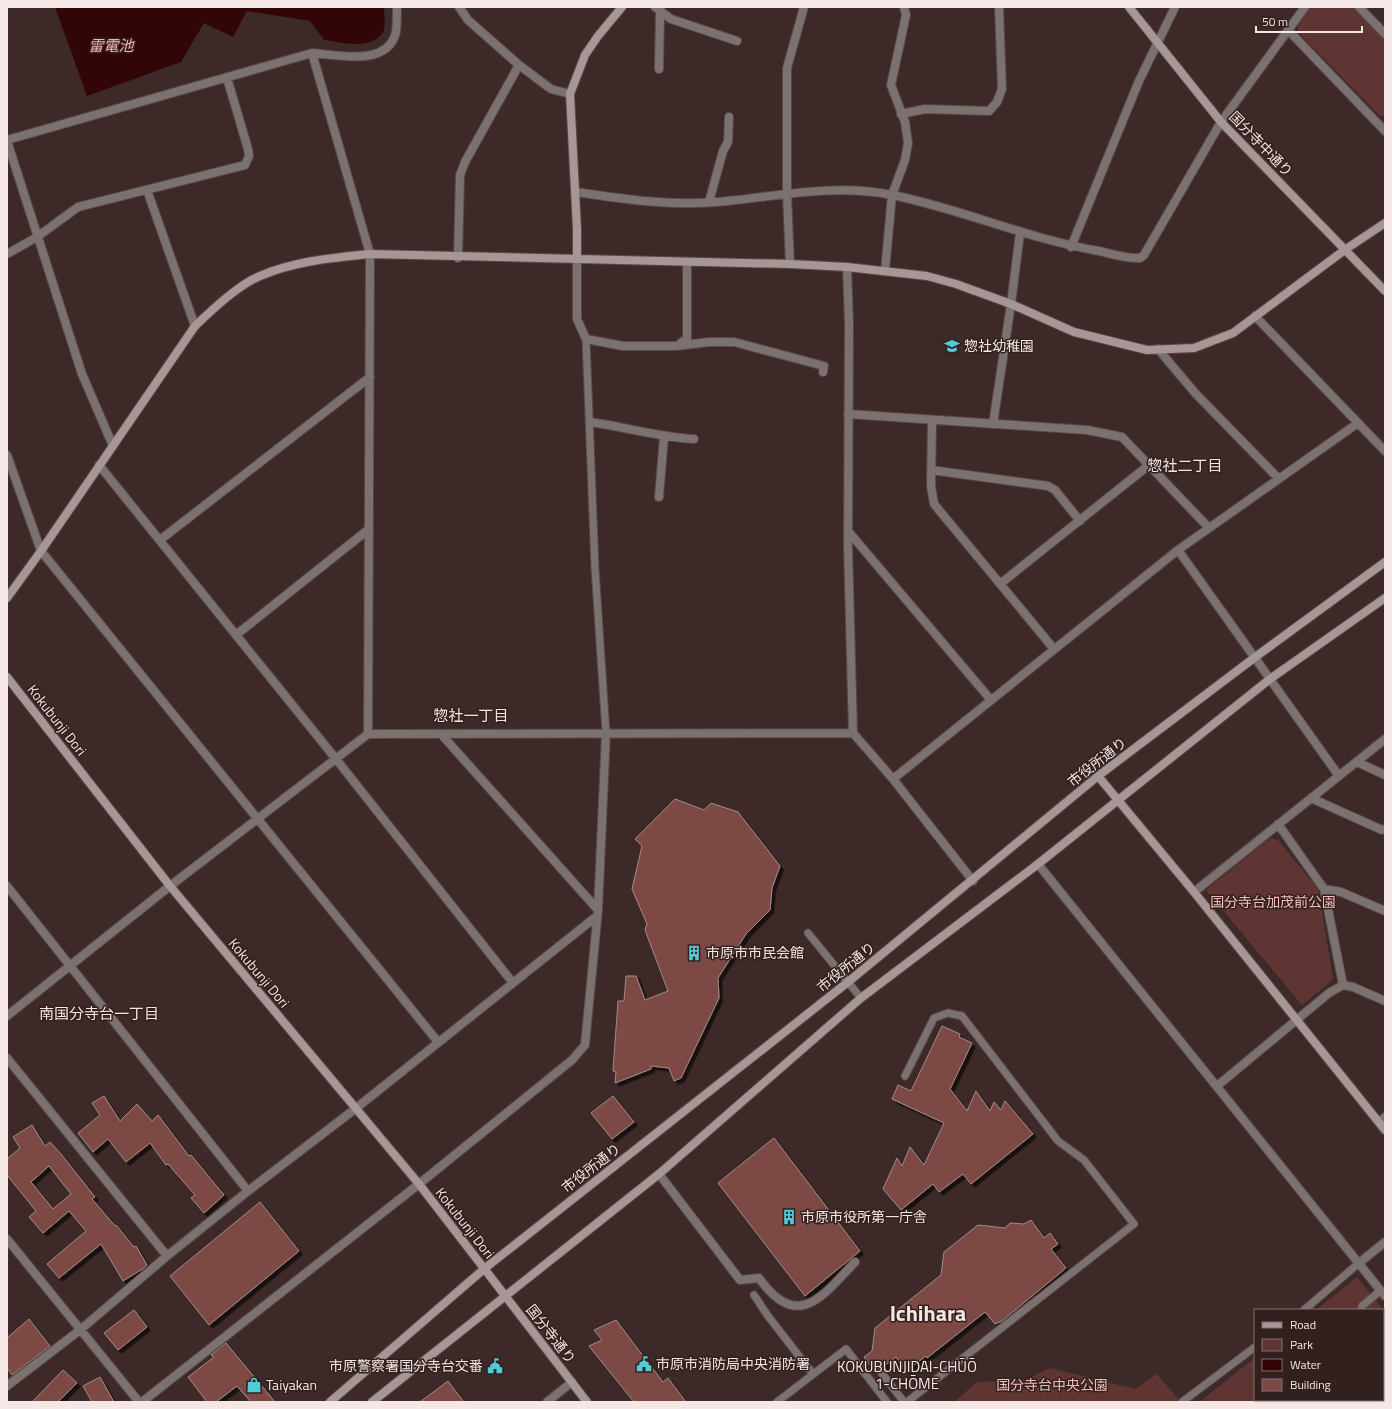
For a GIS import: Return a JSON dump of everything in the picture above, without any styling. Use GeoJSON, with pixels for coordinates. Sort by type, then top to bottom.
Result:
{"type":"FeatureCollection","features":[{"type":"Feature","properties":{"kind":"street"},"geometry":{"type":"LineString","coordinates":[[113,446],[82,374],[7,140],[312,53],[370,56],[387,49],[396,32],[397,7]]}},
{"type":"Feature","properties":{"kind":"street"},"geometry":{"type":"LineString","coordinates":[[459,7],[468,20],[519,65],[551,89],[570,94]]}},
{"type":"Feature","properties":{"kind":"street"},"geometry":{"type":"LineString","coordinates":[[622,7],[598,36],[585,55],[570,94],[575,192],[577,319],[586,339],[623,346],[676,346],[710,342],[734,342],[824,366],[823,372]]}},
{"type":"Feature","properties":{"kind":"street"},"geometry":{"type":"LineString","coordinates":[[790,264],[787,195],[787,68],[804,7]]}},
{"type":"Feature","properties":{"kind":"street"},"geometry":{"type":"LineString","coordinates":[[886,271],[892,195],[905,160],[908,143],[905,122],[891,85],[906,15],[904,7]]}},
{"type":"Feature","properties":{"kind":"street"},"geometry":{"type":"LineString","coordinates":[[901,114],[925,109],[989,111],[993,108],[1002,89],[999,7]]}},
{"type":"Feature","properties":{"kind":"street","name":"国分寺中通り"},"geometry":{"type":"LineString","coordinates":[[1129,7],[1221,122],[1385,290]]}},
{"type":"Feature","properties":{"kind":"street"},"geometry":{"type":"LineString","coordinates":[[1071,247],[1139,81],[1175,7]]}},
{"type":"Feature","properties":{"kind":"street"},"geometry":{"type":"LineString","coordinates":[[575,192],[653,203],[710,202],[842,191],[868,191],[892,195],[959,212],[1020,233],[1071,247],[1137,258],[1144,255],[1221,122],[1305,7]]}},
{"type":"Feature","properties":{"kind":"street"},"geometry":{"type":"LineString","coordinates":[[1359,7],[1385,34]]}},
{"type":"Feature","properties":{"kind":"street"},"geometry":{"type":"LineString","coordinates":[[658,9],[671,19],[737,41]]}},
{"type":"Feature","properties":{"kind":"street"},"geometry":{"type":"LineString","coordinates":[[658,9],[659,69]]}},
{"type":"Feature","properties":{"kind":"street"},"geometry":{"type":"LineString","coordinates":[[1288,30],[1384,127]]}},
{"type":"Feature","properties":{"kind":"street"},"geometry":{"type":"LineString","coordinates":[[312,53],[370,254],[368,734]]}},
{"type":"Feature","properties":{"kind":"street"},"geometry":{"type":"LineString","coordinates":[[458,258],[460,175],[465,162],[519,65]]}},
{"type":"Feature","properties":{"kind":"street"},"geometry":{"type":"LineString","coordinates":[[7,254],[37,237],[78,207],[245,164],[249,156],[248,148],[227,78]]}},
{"type":"Feature","properties":{"kind":"street"},"geometry":{"type":"LineString","coordinates":[[710,202],[723,151],[728,142],[729,117]]}},
{"type":"Feature","properties":{"kind":"street"},"geometry":{"type":"LineString","coordinates":[[147,190],[194,326]]}},
{"type":"Feature","properties":{"kind":"street"},"geometry":{"type":"LineString","coordinates":[[7,598],[41,551],[194,326],[219,303],[259,276],[308,260],[370,254],[458,258],[790,264],[886,271],[926,276],[956,284],[1011,304],[1074,332],[1147,350],[1194,348],[1233,333],[1346,249],[1385,223]]}},
{"type":"Feature","properties":{"kind":"street"},"geometry":{"type":"LineString","coordinates":[[993,424],[1020,233]]}},
{"type":"Feature","properties":{"kind":"street"},"geometry":{"type":"LineString","coordinates":[[676,346],[687,338],[687,262]]}},
{"type":"Feature","properties":{"kind":"street"},"geometry":{"type":"LineString","coordinates":[[847,267],[849,324],[848,531],[853,733],[893,779],[972,881]]}},
{"type":"Feature","properties":{"kind":"street"},"geometry":{"type":"LineString","coordinates":[[1255,316],[1385,451]]}},
{"type":"Feature","properties":{"kind":"street"},"geometry":{"type":"LineString","coordinates":[[1158,349],[1196,394],[1279,479]]}},
{"type":"Feature","properties":{"kind":"street"},"geometry":{"type":"LineString","coordinates":[[160,540],[370,377]]}},
{"type":"Feature","properties":{"kind":"street"},"geometry":{"type":"LineString","coordinates":[[848,414],[1087,430],[1122,437],[1209,528]]}},
{"type":"Feature","properties":{"kind":"street"},"geometry":{"type":"LineString","coordinates":[[932,420],[930,486],[934,504],[1054,650]]}},
{"type":"Feature","properties":{"kind":"street"},"geometry":{"type":"LineString","coordinates":[[590,422],[664,436],[694,439]]}},
{"type":"Feature","properties":{"kind":"street"},"geometry":{"type":"LineString","coordinates":[[893,779],[1178,550],[1358,423]]}},
{"type":"Feature","properties":{"kind":"street"},"geometry":{"type":"LineString","coordinates":[[660,497],[664,436]]}},
{"type":"Feature","properties":{"kind":"street"},"geometry":{"type":"LineString","coordinates":[[7,455],[41,551],[259,818],[438,1042]]}},
{"type":"Feature","properties":{"kind":"street"},"geometry":{"type":"LineString","coordinates":[[100,465],[336,759],[513,983]]}},
{"type":"Feature","properties":{"kind":"street"},"geometry":{"type":"LineString","coordinates":[[1000,584],[1149,465]]}},
{"type":"Feature","properties":{"kind":"street"},"geometry":{"type":"LineString","coordinates":[[931,470],[1048,486],[1055,490],[1080,521]]}},
{"type":"Feature","properties":{"kind":"street"},"geometry":{"type":"LineString","coordinates":[[236,635],[369,529]]}},
{"type":"Feature","properties":{"kind":"street"},"geometry":{"type":"LineString","coordinates":[[848,531],[991,700]]}},
{"type":"Feature","properties":{"kind":"street"},"geometry":{"type":"LineString","coordinates":[[1178,550],[1339,776]]}},
{"type":"Feature","properties":{"kind":"street","name":"市役所通り"},"geometry":{"type":"LineString","coordinates":[[330,1402],[484,1269],[848,982],[1098,776],[1254,658],[1385,562]]}},
{"type":"Feature","properties":{"kind":"street"},"geometry":{"type":"LineString","coordinates":[[372,1402],[659,1174],[861,998],[1038,864],[1270,679],[1385,598]]}},
{"type":"Feature","properties":{"kind":"street","name":"Kokubunji Dori"},"geometry":{"type":"LineString","coordinates":[[7,677],[170,886],[419,1184],[505,1296]]}},
{"type":"Feature","properties":{"kind":"street"},"geometry":{"type":"LineString","coordinates":[[7,1239],[140,1402],[419,1184],[572,1060],[585,1045],[597,913],[606,733]]}},
{"type":"Feature","properties":{"kind":"street"},"geometry":{"type":"LineString","coordinates":[[7,1016],[170,886],[368,734],[853,733]]}},
{"type":"Feature","properties":{"kind":"street"},"geometry":{"type":"LineString","coordinates":[[441,734],[597,913]]}},
{"type":"Feature","properties":{"kind":"street"},"geometry":{"type":"LineString","coordinates":[[1194,892],[1385,739]]}},
{"type":"Feature","properties":{"kind":"street"},"geometry":{"type":"LineString","coordinates":[[1356,762],[1385,775]]}},
{"type":"Feature","properties":{"kind":"street"},"geometry":{"type":"LineString","coordinates":[[1098,776],[1194,892],[1296,1020],[1382,1119],[1385,1130]]}},
{"type":"Feature","properties":{"kind":"street"},"geometry":{"type":"LineString","coordinates":[[1311,798],[1382,830],[1385,829]]}},
{"type":"Feature","properties":{"kind":"street"},"geometry":{"type":"LineString","coordinates":[[1278,824],[1324,890],[1343,985]]}},
{"type":"Feature","properties":{"kind":"street"},"geometry":{"type":"LineString","coordinates":[[1038,864],[1383,1293]]}},
{"type":"Feature","properties":{"kind":"street"},"geometry":{"type":"LineString","coordinates":[[7,886],[248,1191]]}},
{"type":"Feature","properties":{"kind":"street"},"geometry":{"type":"LineString","coordinates":[[1324,890],[1341,892],[1385,911]]}},
{"type":"Feature","properties":{"kind":"street"},"geometry":{"type":"LineString","coordinates":[[7,1386],[80,1330],[167,1256],[248,1191],[355,1109],[513,983],[597,913]]}},
{"type":"Feature","properties":{"kind":"street"},"geometry":{"type":"LineString","coordinates":[[1217,1086],[1329,993],[1343,985],[1352,987],[1385,1001]]}},
{"type":"Feature","properties":{"kind":"street"},"geometry":{"type":"LineString","coordinates":[[7,1058],[167,1256]]}},
{"type":"Feature","properties":{"kind":"street"},"geometry":{"type":"LineString","coordinates":[[659,1174],[740,1280],[759,1278],[769,1291],[784,1304],[806,1306],[827,1291],[855,1262]]}},
{"type":"Feature","properties":{"kind":"street"},"geometry":{"type":"LineString","coordinates":[[1359,1263],[1385,1242]]}},
{"type":"Feature","properties":{"kind":"street","name":"国分寺通り"},"geometry":{"type":"LineString","coordinates":[[505,1296],[587,1402]]}},
{"type":"Feature","properties":{"kind":"street"},"geometry":{"type":"LineString","coordinates":[[547,1402],[572,1382]]}},
{"type":"Feature","properties":{"kind":"lane"},"geometry":{"type":"LineString","coordinates":[[586,339],[595,568],[606,733]]}},
{"type":"Feature","properties":{"kind":"lane"},"geometry":{"type":"LineString","coordinates":[[808,934],[861,998]]}},
{"type":"Feature","properties":{"kind":"lane"},"geometry":{"type":"LineString","coordinates":[[880,1371],[906,1402],[1134,1224],[1084,1160],[1058,1141],[962,1016],[948,1013],[934,1018],[905,1076]]}},
{"type":"Feature","properties":{"kind":"lane"},"geometry":{"type":"LineString","coordinates":[[1305,1309],[1359,1263]]}},
{"type":"Feature","properties":{"kind":"lane"},"geometry":{"type":"LineString","coordinates":[[1360,1309],[1362,1306],[1383,1293]]}},
{"type":"Feature","properties":{"kind":"lane"},"geometry":{"type":"LineString","coordinates":[[754,1295],[768,1316],[813,1374]]}},
{"type":"Feature","properties":{"kind":"lane"},"geometry":{"type":"LineString","coordinates":[[777,1402],[846,1349],[887,1402]]}},
{"type":"Feature","properties":{"kind":"lane"},"geometry":{"type":"LineString","coordinates":[[1182,1402],[1254,1349]]}},
{"type":"Feature","properties":{"kind":"green space"},"geometry":{"type":"Polygon","coordinates":[[[1311,7],[1354,7],[1385,40],[1384,116],[1380,116],[1298,32],[1298,26],[1311,7]]]}},
{"type":"Feature","properties":{"kind":"green space","name":"国分寺台加茂前公園"},"geometry":{"type":"Polygon","coordinates":[[[1270,838],[1278,840],[1318,889],[1333,978],[1302,1005],[1206,890],[1270,838]]]}},
{"type":"Feature","properties":{"kind":"green space"},"geometry":{"type":"Polygon","coordinates":[[[1357,1277],[1383,1309],[1317,1309],[1357,1277]]]}},
{"type":"Feature","properties":{"kind":"green space"},"geometry":{"type":"Polygon","coordinates":[[[1384,1311],[1385,1312],[1385,1402],[1199,1402],[1254,1359],[1254,1401],[1384,1401],[1384,1311]]]}},
{"type":"Feature","properties":{"kind":"green space","name":"国分寺台中央公園"},"geometry":{"type":"Polygon","coordinates":[[[1050,1368],[1135,1389],[1157,1374],[1181,1402],[954,1402],[977,1382],[1025,1380],[1050,1368]]]}},
{"type":"Feature","properties":{"kind":"water","name":"雷電池"},"geometry":{"type":"Polygon","coordinates":[[[55,7],[384,7],[385,23],[383,32],[378,38],[372,42],[356,44],[324,40],[310,21],[247,11],[233,37],[204,23],[181,62],[87,96],[55,7]]]}},
{"type":"Feature","properties":{"kind":"building","name":"市原市市民会館"},"geometry":{"type":"Polygon","coordinates":[[[675,799],[704,810],[711,803],[738,812],[780,866],[772,888],[770,910],[746,934],[718,978],[719,998],[681,1078],[674,1081],[669,1068],[651,1066],[651,1069],[615,1083],[616,1072],[613,1071],[618,1001],[624,1001],[626,976],[636,976],[645,1000],[668,991],[645,930],[647,924],[632,889],[642,846],[635,839],[675,799]]]}},
{"type":"Feature","properties":{"kind":"building"},"geometry":{"type":"Polygon","coordinates":[[[942,1026],[960,1034],[959,1037],[972,1043],[950,1089],[967,1111],[976,1091],[990,1111],[994,1102],[1001,1110],[1005,1101],[1033,1134],[971,1184],[963,1174],[939,1192],[933,1184],[901,1210],[883,1189],[897,1158],[902,1166],[910,1147],[924,1165],[944,1123],[892,1099],[898,1085],[911,1091],[942,1026]]]}},
{"type":"Feature","properties":{"kind":"building"},"geometry":{"type":"Polygon","coordinates":[[[104,1096],[120,1121],[137,1104],[152,1121],[158,1115],[189,1156],[191,1155],[224,1195],[204,1213],[191,1198],[195,1195],[168,1164],[166,1165],[150,1143],[126,1162],[108,1139],[93,1152],[78,1133],[100,1115],[92,1103],[104,1096]]]}},
{"type":"Feature","properties":{"kind":"building"},"geometry":{"type":"Polygon","coordinates":[[[613,1096],[634,1122],[612,1139],[591,1113],[613,1096]]]}},
{"type":"Feature","properties":{"kind":"building"},"geometry":{"type":"Polygon","coordinates":[[[32,1125],[45,1146],[50,1142],[95,1197],[92,1199],[134,1247],[136,1246],[147,1265],[123,1281],[101,1244],[59,1278],[47,1264],[86,1231],[69,1211],[43,1233],[29,1217],[36,1211],[7,1175],[7,1159],[20,1148],[13,1137],[32,1125]],[[49,1166],[31,1182],[53,1209],[71,1194],[49,1166]]]}},
{"type":"Feature","properties":{"kind":"building","name":"市原市役所第一庁舎"},"geometry":{"type":"Polygon","coordinates":[[[774,1138],[860,1251],[805,1296],[718,1183],[774,1138]]]}},
{"type":"Feature","properties":{"kind":"building"},"geometry":{"type":"Polygon","coordinates":[[[260,1202],[299,1251],[209,1325],[170,1276],[260,1202]]]}},
{"type":"Feature","properties":{"kind":"building"},"geometry":{"type":"Polygon","coordinates":[[[1031,1220],[1044,1238],[1050,1233],[1058,1244],[1051,1249],[1066,1268],[1002,1321],[995,1324],[985,1312],[927,1358],[926,1356],[906,1371],[896,1357],[883,1367],[877,1367],[876,1373],[864,1357],[872,1351],[875,1328],[941,1275],[944,1252],[978,1225],[1005,1228],[1010,1223],[1024,1224],[1031,1220]]]}},
{"type":"Feature","properties":{"kind":"building"},"geometry":{"type":"Polygon","coordinates":[[[134,1310],[147,1327],[118,1350],[104,1333],[134,1310]]]}},
{"type":"Feature","properties":{"kind":"building"},"geometry":{"type":"Polygon","coordinates":[[[29,1319],[50,1346],[12,1375],[7,1368],[7,1338],[29,1319]]]}},
{"type":"Feature","properties":{"kind":"building","name":"市原市消防局中央消防署"},"geometry":{"type":"Polygon","coordinates":[[[616,1320],[663,1382],[668,1378],[686,1402],[634,1402],[589,1346],[602,1340],[594,1330],[616,1320]]]}},
{"type":"Feature","properties":{"kind":"building"},"geometry":{"type":"Polygon","coordinates":[[[226,1343],[275,1402],[251,1402],[237,1386],[216,1402],[207,1402],[188,1377],[214,1357],[211,1355],[226,1343]]]}},
{"type":"Feature","properties":{"kind":"building"},"geometry":{"type":"Polygon","coordinates":[[[63,1370],[77,1383],[58,1402],[32,1402],[63,1370]]]}},
{"type":"Feature","properties":{"kind":"building"},"geometry":{"type":"Polygon","coordinates":[[[100,1377],[114,1402],[92,1402],[83,1386],[100,1377]]]}},
{"type":"Feature","properties":{"kind":"building"},"geometry":{"type":"Polygon","coordinates":[[[448,1381],[464,1402],[420,1402],[448,1381]]]}},
{"type":"Feature","properties":{"kind":"place","name":"惣社幼稚園"},"geometry":{"type":"Point","coordinates":[952,346]}},
{"type":"Feature","properties":{"kind":"place","name":"市原市市民会館"},"geometry":{"type":"Point","coordinates":[694,953]}},
{"type":"Feature","properties":{"kind":"place","name":"市原市役所第一庁舎"},"geometry":{"type":"Point","coordinates":[789,1217]}},
{"type":"Feature","properties":{"kind":"place","name":"市原市消防局中央消防署"},"geometry":{"type":"Point","coordinates":[644,1364]}},
{"type":"Feature","properties":{"kind":"place","name":"市原警察署国分寺台交番"},"geometry":{"type":"Point","coordinates":[495,1366]}},
{"type":"Feature","properties":{"kind":"place","name":"Taiyakan"},"geometry":{"type":"Point","coordinates":[254,1385]}},
{"type":"Feature","properties":{"kind":"district","name":"惣社二丁目"},"geometry":{"type":"Point","coordinates":[1185,466]}},
{"type":"Feature","properties":{"kind":"district","name":"惣社一丁目"},"geometry":{"type":"Point","coordinates":[471,716]}},
{"type":"Feature","properties":{"kind":"district","name":"南国分寺台一丁目"},"geometry":{"type":"Point","coordinates":[99,1014]}},
{"type":"Feature","properties":{"kind":"district","name":"Ichihara"},"geometry":{"type":"Point","coordinates":[928,1313]}},
{"type":"Feature","properties":{"kind":"district","name":"KOKUBUNJIDAI-CHŪŌ 1-CHŌME"},"geometry":{"type":"Point","coordinates":[907,1376]}}]}
